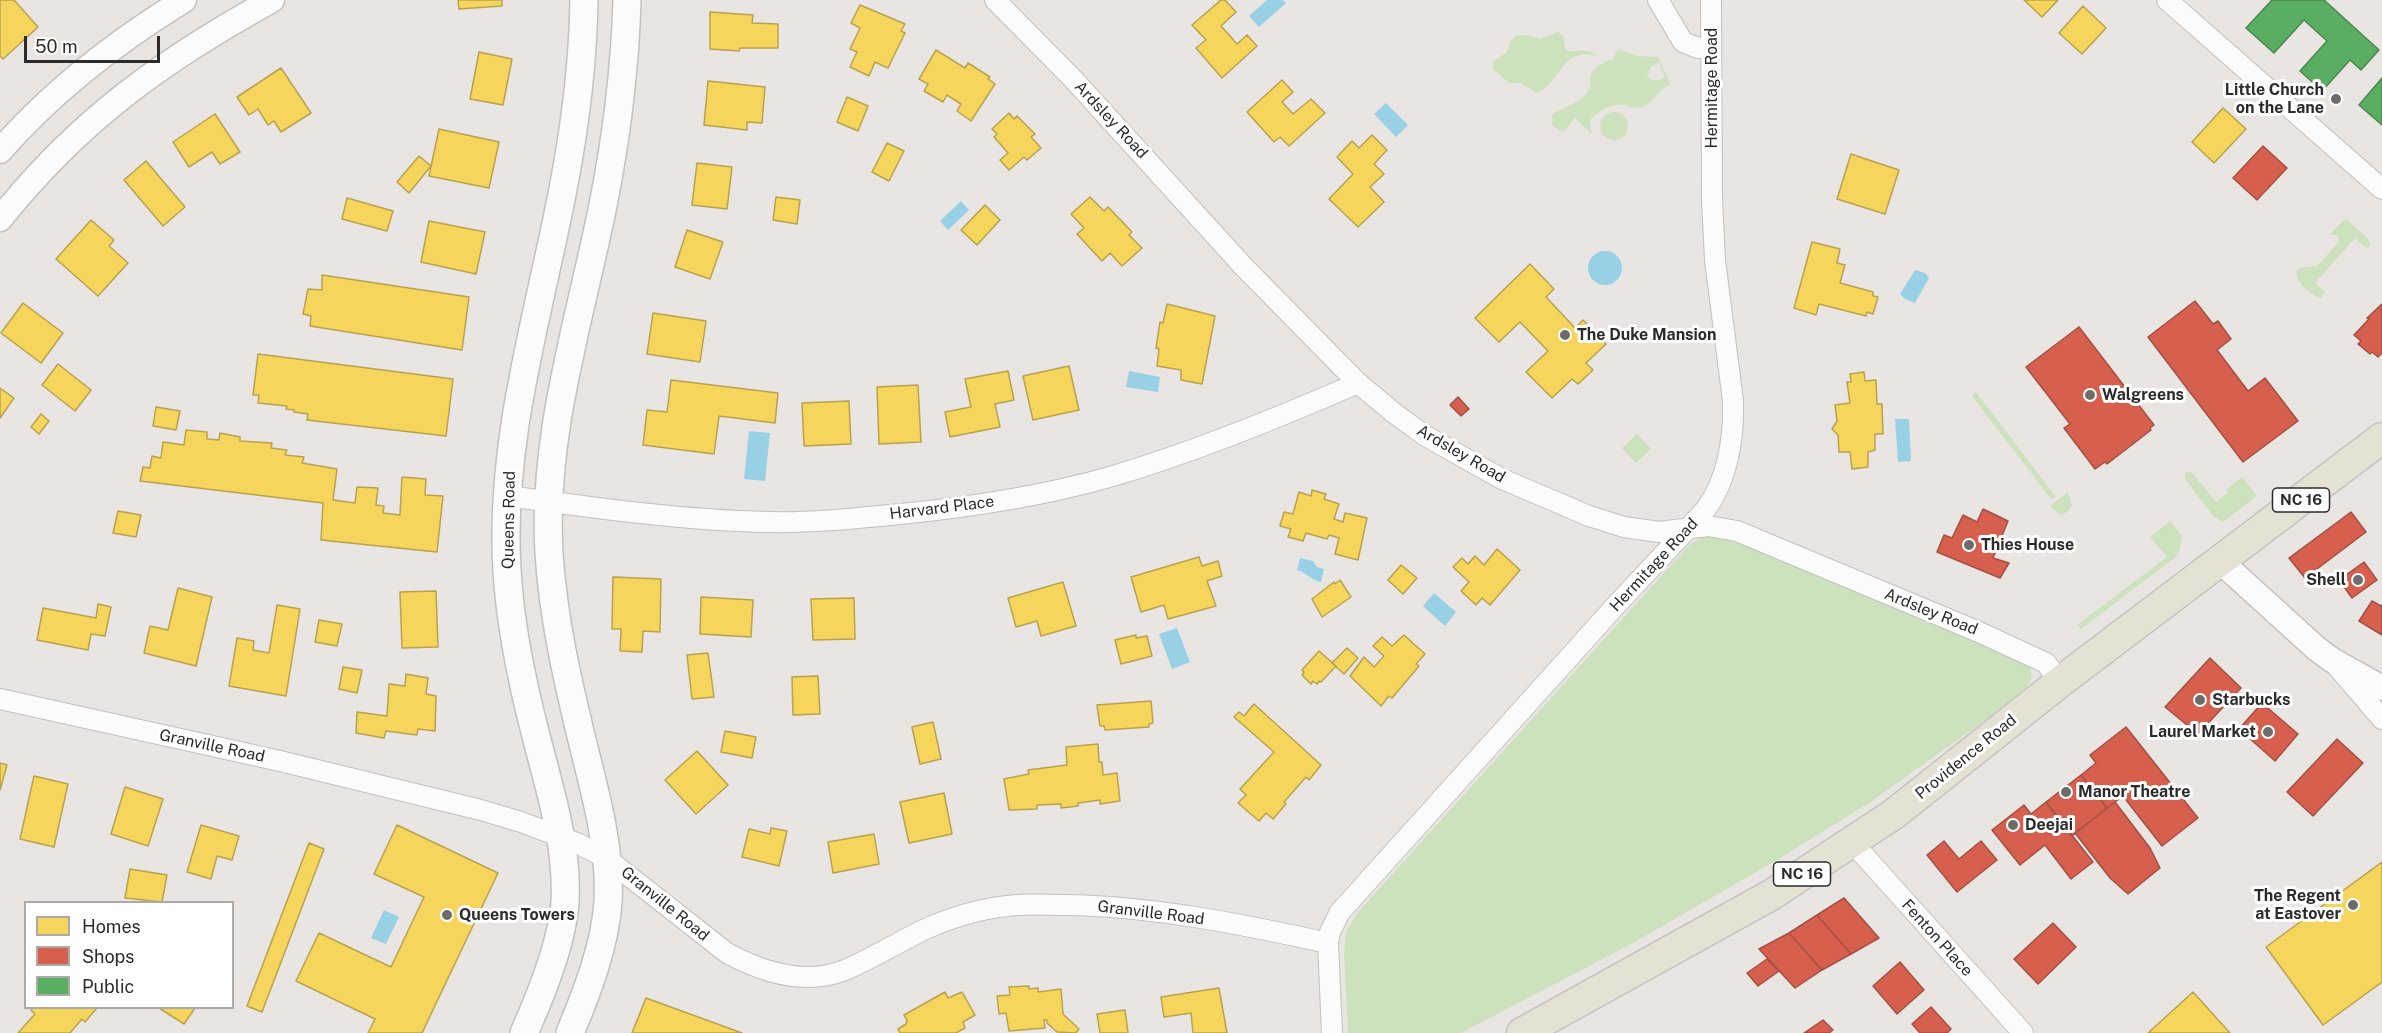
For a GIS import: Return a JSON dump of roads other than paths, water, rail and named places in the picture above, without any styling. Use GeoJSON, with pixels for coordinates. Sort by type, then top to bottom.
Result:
{"type":"FeatureCollection","features":[{"type":"Feature","properties":{"kind":"main road","name":"Queens Road"},"geometry":{"type":"LineString","coordinates":[[524,1033],[553,954],[563,914],[565,870],[561,837],[532,721],[513,623],[507,568],[508,496],[519,394],[569,155],[582,57],[584,0]]}},
{"type":"Feature","properties":{"kind":"main road"},"geometry":{"type":"LineString","coordinates":[[570,1033],[588,986],[605,924],[608,902],[606,858],[598,804],[560,645],[550,560],[549,502],[565,379],[610,165],[621,91],[627,0]]}},
{"type":"Feature","properties":{"kind":"main road"},"geometry":{"type":"LineString","coordinates":[[569,155],[610,165]]}},
{"type":"Feature","properties":{"kind":"main road","name":"Providence Road"},"geometry":{"type":"LineString","coordinates":[[1522,1033],[1771,895],[1894,814],[2060,682],[2382,438]]}},
{"type":"Feature","properties":{"kind":"street"},"geometry":{"type":"LineString","coordinates":[[0,151],[32,116],[73,79],[123,40],[184,0]]}},
{"type":"Feature","properties":{"kind":"street"},"geometry":{"type":"LineString","coordinates":[[0,219],[45,166],[106,109],[173,59],[272,0]]}},
{"type":"Feature","properties":{"kind":"street","name":"Ardsley Road"},"geometry":{"type":"LineString","coordinates":[[995,0],[1080,87],[1244,266],[1358,384],[1424,435],[1508,482],[1589,516],[1624,527],[1659,532],[1708,526],[1737,531],[1989,636],[2046,663],[2060,682]]}},
{"type":"Feature","properties":{"kind":"street"},"geometry":{"type":"LineString","coordinates":[[1658,0],[1683,42],[1698,48],[1712,47]]}},
{"type":"Feature","properties":{"kind":"street","name":"Hermitage Road"},"geometry":{"type":"LineString","coordinates":[[1332,1033],[1328,943],[1330,932],[1340,912],[1717,495],[1724,474],[1734,417],[1726,336],[1714,260],[1711,0]]}},
{"type":"Feature","properties":{"kind":"street"},"geometry":{"type":"LineString","coordinates":[[2167,0],[2382,189]]}},
{"type":"Feature","properties":{"kind":"street","name":"Harvard Place"},"geometry":{"type":"LineString","coordinates":[[508,496],[682,519],[769,522],[841,520],[937,511],[1034,495],[1113,476],[1229,436],[1358,384]]}},
{"type":"Feature","properties":{"kind":"street"},"geometry":{"type":"LineString","coordinates":[[2220,561],[2332,660],[2382,719]]}},
{"type":"Feature","properties":{"kind":"street"},"geometry":{"type":"LineString","coordinates":[[2332,660],[2382,688]]}},
{"type":"Feature","properties":{"kind":"street","name":"Granville Road"},"geometry":{"type":"LineString","coordinates":[[0,699],[261,756],[481,810],[561,837],[606,858],[727,953],[749,965],[775,973],[809,976],[843,971],[930,927],[964,914],[1018,905],[1108,906],[1166,911],[1328,943]]}},
{"type":"Feature","properties":{"kind":"street","name":"Fenton Place"},"geometry":{"type":"LineString","coordinates":[[1852,842],[2023,1033]]}},
{"type":"Feature","properties":{"kind":"water"},"geometry":{"type":"Polygon","coordinates":[[[1267,0],[1283,0],[1286,3],[1259,27],[1249,16],[1267,0]]]}},
{"type":"Feature","properties":{"kind":"water"},"geometry":{"type":"Polygon","coordinates":[[[1386,103],[1408,125],[1396,137],[1374,114],[1386,103]]]}},
{"type":"Feature","properties":{"kind":"water"},"geometry":{"type":"Polygon","coordinates":[[[961,201],[969,210],[948,230],[940,221],[961,201]]]}},
{"type":"Feature","properties":{"kind":"water"},"geometry":{"type":"Polygon","coordinates":[[[1605,251],[1617,256],[1622,268],[1617,280],[1605,285],[1593,280],[1588,268],[1593,256],[1605,251]]]}},
{"type":"Feature","properties":{"kind":"water"},"geometry":{"type":"Polygon","coordinates":[[[1915,270],[1925,273],[1929,278],[1915,303],[1900,294],[1915,270]]]}},
{"type":"Feature","properties":{"kind":"water"},"geometry":{"type":"Polygon","coordinates":[[[1129,371],[1160,377],[1158,392],[1126,387],[1129,371]]]}},
{"type":"Feature","properties":{"kind":"water"},"geometry":{"type":"Polygon","coordinates":[[[1895,419],[1909,419],[1911,461],[1898,462],[1895,419]]]}},
{"type":"Feature","properties":{"kind":"water"},"geometry":{"type":"Polygon","coordinates":[[[749,431],[770,433],[765,481],[744,479],[749,431]]]}},
{"type":"Feature","properties":{"kind":"water"},"geometry":{"type":"Polygon","coordinates":[[[1300,558],[1313,561],[1317,567],[1324,569],[1321,582],[1297,570],[1300,558]]]}},
{"type":"Feature","properties":{"kind":"water"},"geometry":{"type":"Polygon","coordinates":[[[1434,593],[1456,612],[1445,626],[1423,606],[1434,593]]]}},
{"type":"Feature","properties":{"kind":"water"},"geometry":{"type":"Polygon","coordinates":[[[1177,628],[1190,662],[1172,669],[1159,634],[1177,628]]]}},
{"type":"Feature","properties":{"kind":"water"},"geometry":{"type":"Polygon","coordinates":[[[384,910],[399,917],[386,944],[371,938],[384,910]]]}},
{"type":"Feature","properties":{"kind":"place","name":"Little Church on the Lane"},"geometry":{"type":"Point","coordinates":[2336,99]}},
{"type":"Feature","properties":{"kind":"place","name":"The Duke Mansion"},"geometry":{"type":"Point","coordinates":[1565,335]}},
{"type":"Feature","properties":{"kind":"place","name":"Walgreens"},"geometry":{"type":"Point","coordinates":[2090,395]}},
{"type":"Feature","properties":{"kind":"place","name":"Thies House"},"geometry":{"type":"Point","coordinates":[1969,545]}},
{"type":"Feature","properties":{"kind":"place","name":"Shell"},"geometry":{"type":"Point","coordinates":[2358,580]}},
{"type":"Feature","properties":{"kind":"place","name":"Starbucks"},"geometry":{"type":"Point","coordinates":[2200,700]}},
{"type":"Feature","properties":{"kind":"place","name":"Laurel Market"},"geometry":{"type":"Point","coordinates":[2268,732]}},
{"type":"Feature","properties":{"kind":"place","name":"Manor Theatre"},"geometry":{"type":"Point","coordinates":[2066,792]}},
{"type":"Feature","properties":{"kind":"place","name":"Deejai"},"geometry":{"type":"Point","coordinates":[2013,825]}},
{"type":"Feature","properties":{"kind":"place","name":"The Regent at Eastover"},"geometry":{"type":"Point","coordinates":[2353,905]}},
{"type":"Feature","properties":{"kind":"place","name":"Queens Towers"},"geometry":{"type":"Point","coordinates":[447,915]}}]}
